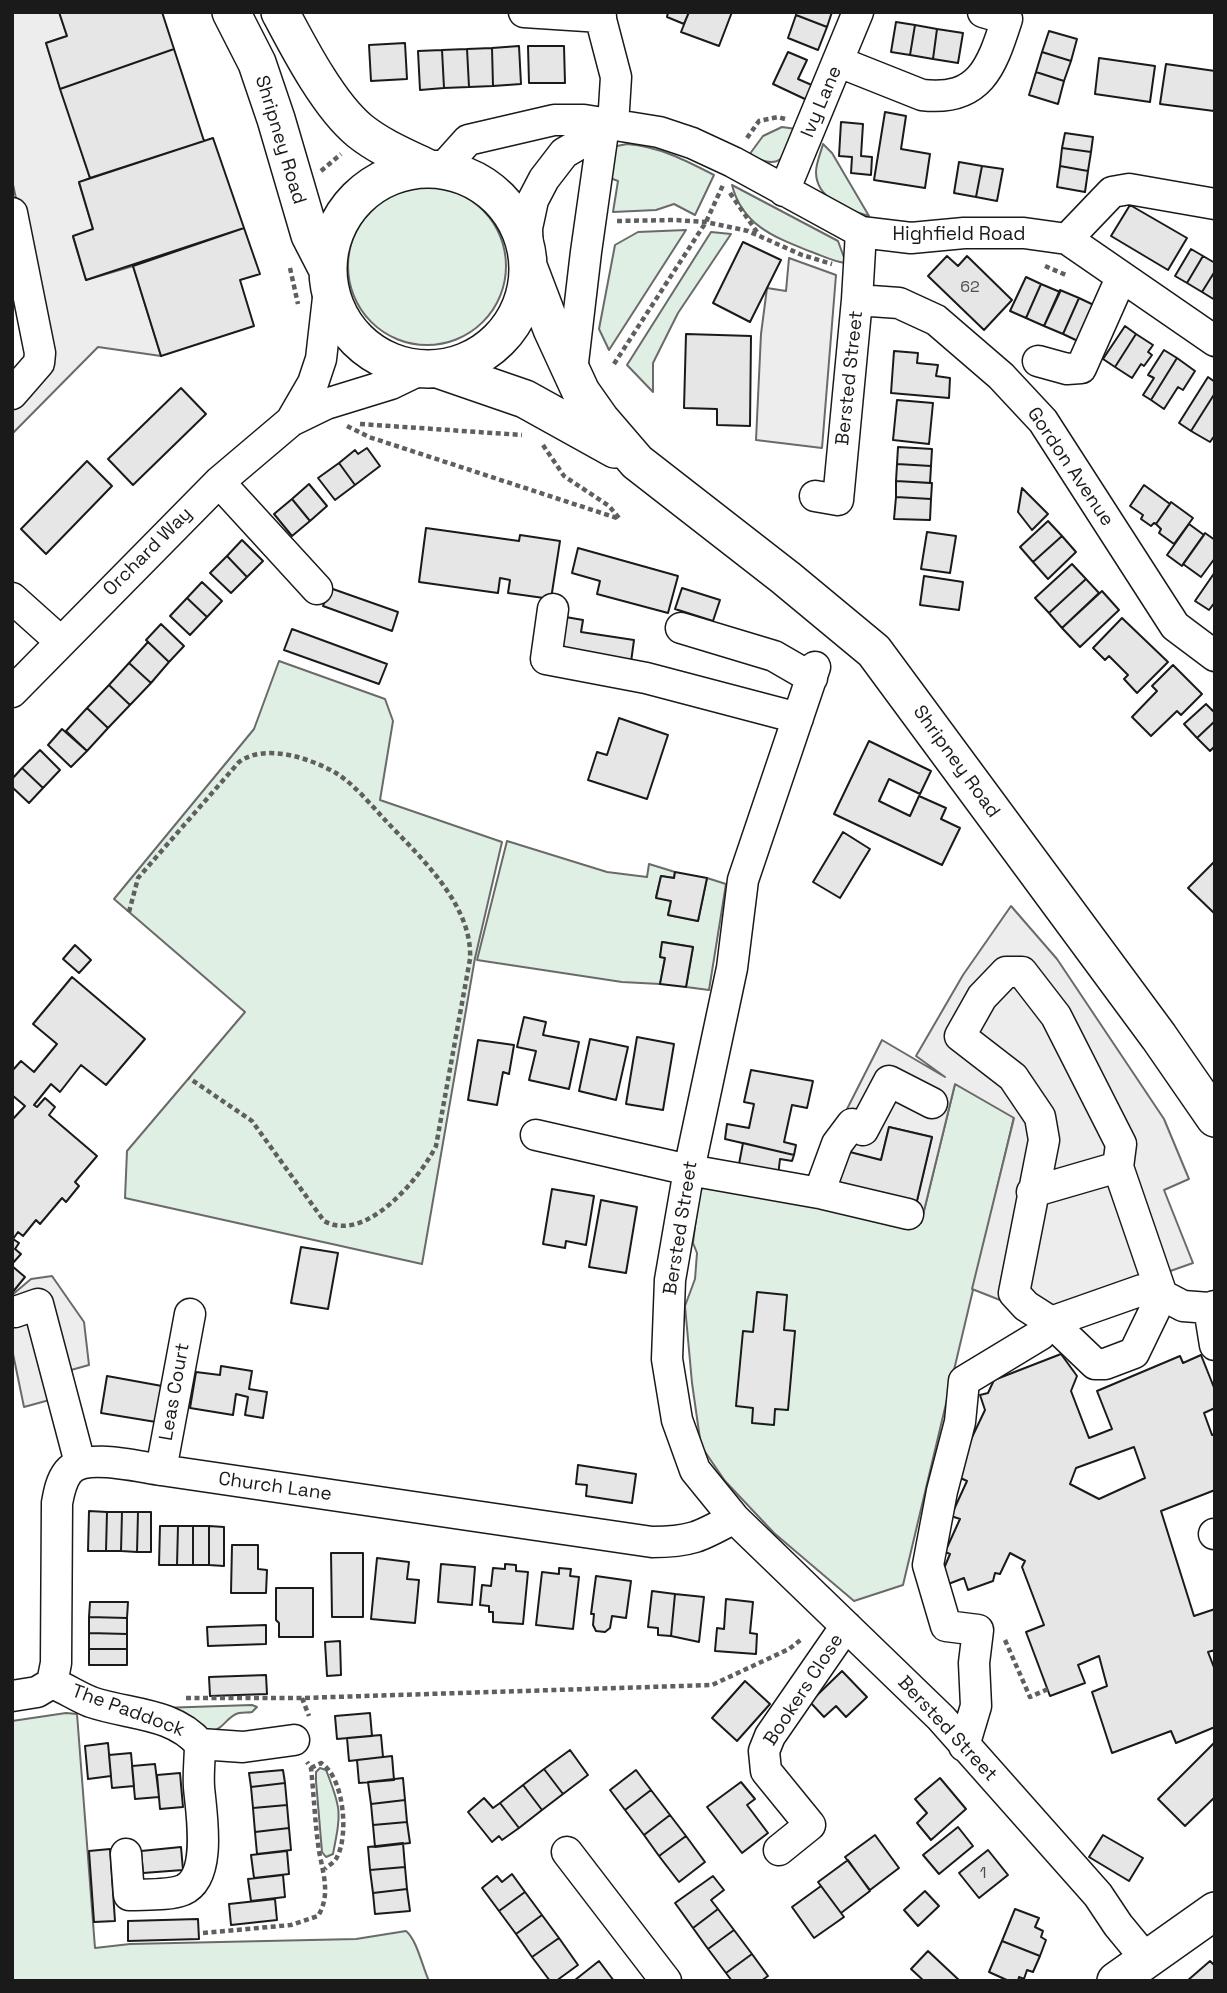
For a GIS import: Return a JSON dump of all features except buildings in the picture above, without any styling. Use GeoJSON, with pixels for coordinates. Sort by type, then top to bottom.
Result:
{"type":"FeatureCollection","features":[{"type":"Feature","properties":{"kind":"main road","name":"Shripney Road"},"geometry":{"type":"LineString","coordinates":[[231,12],[257,63],[310,235],[338,313],[351,334],[370,351],[392,363],[430,369],[526,399],[637,462],[786,578],[874,651],[1159,1037],[1215,1118]]}},
{"type":"Feature","properties":{"kind":"main road","name":"Shripney Road"},"geometry":{"type":"LineString","coordinates":[[280,12],[349,122],[387,149],[434,169],[474,179],[500,199],[519,226],[528,262],[552,329],[581,392],[637,462]]}},
{"type":"Feature","properties":{"kind":"main road"},"geometry":{"type":"LineString","coordinates":[[328,279],[331,242],[341,218],[357,198],[377,182],[401,172],[434,169]]}},
{"type":"Feature","properties":{"kind":"main road","name":"Shripney Road"},"geometry":{"type":"LineString","coordinates":[[430,369],[467,361],[493,345],[512,323],[524,296],[528,262]]}},
{"type":"Feature","properties":{"kind":"main road"},"geometry":{"type":"LineString","coordinates":[[1115,1981],[1214,1913]]}},
{"type":"Feature","properties":{"kind":"street"},"geometry":{"type":"LineString","coordinates":[[524,12],[600,15],[616,77],[586,252],[572,372]]}},
{"type":"Feature","properties":{"kind":"street","name":"Ivy Lane"},"geometry":{"type":"LineString","coordinates":[[784,191],[858,12]]}},
{"type":"Feature","properties":{"kind":"street"},"geometry":{"type":"LineString","coordinates":[[839,62],[922,95],[937,97],[963,90],[987,72],[1007,19],[984,12]]}},
{"type":"Feature","properties":{"kind":"street","name":"Highfield Road"},"geometry":{"type":"LineString","coordinates":[[434,169],[468,140],[554,120],[584,120],[608,128],[659,132],[692,144],[861,232],[911,238],[964,233],[1024,233],[1067,239],[1215,341]]}},
{"type":"Feature","properties":{"kind":"street"},"geometry":{"type":"LineString","coordinates":[[528,262],[527,228],[533,200],[544,179],[564,153],[608,128]]}},
{"type":"Feature","properties":{"kind":"street"},"geometry":{"type":"LineString","coordinates":[[1067,239],[1112,192],[1129,189],[1215,204]]}},
{"type":"Feature","properties":{"kind":"street"},"geometry":{"type":"LineString","coordinates":[[12,213],[40,353],[39,363],[12,394]]}},
{"type":"Feature","properties":{"kind":"street","name":"Bersted Street"},"geometry":{"type":"LineString","coordinates":[[815,496],[838,500],[861,232]]}},
{"type":"Feature","properties":{"kind":"street"},"geometry":{"type":"LineString","coordinates":[[1038,360],[1067,369],[1081,368],[1121,278]]}},
{"type":"Feature","properties":{"kind":"street"},"geometry":{"type":"LineString","coordinates":[[291,421],[313,383],[321,359],[328,279]]}},
{"type":"Feature","properties":{"kind":"street","name":"Gordon Avenue"},"geometry":{"type":"LineString","coordinates":[[857,300],[899,303],[936,320],[1001,376],[1043,421],[1175,626],[1215,656]]}},
{"type":"Feature","properties":{"kind":"street"},"geometry":{"type":"LineString","coordinates":[[291,421],[326,404],[430,369]]}},
{"type":"Feature","properties":{"kind":"street","name":"Orchard Way"},"geometry":{"type":"LineString","coordinates":[[12,692],[219,482],[291,421]]}},
{"type":"Feature","properties":{"kind":"street"},"geometry":{"type":"LineString","coordinates":[[219,482],[317,589]]}},
{"type":"Feature","properties":{"kind":"street"},"geometry":{"type":"LineString","coordinates":[[12,598],[60,641]]}},
{"type":"Feature","properties":{"kind":"street"},"geometry":{"type":"LineString","coordinates":[[553,609],[546,659],[646,678],[798,718]]}},
{"type":"Feature","properties":{"kind":"street","name":"Bersted Street"},"geometry":{"type":"LineString","coordinates":[[681,628],[774,656],[813,673],[743,880],[732,968],[689,1170],[670,1280],[667,1360],[677,1420],[695,1470],[734,1518],[941,1718],[1098,1895],[1146,1959]]}},
{"type":"Feature","properties":{"kind":"street"},"geometry":{"type":"LineString","coordinates":[[1006,972],[1022,972],[1056,1016],[1121,1144],[1118,1167],[1162,1295],[1134,1353],[1105,1364],[1096,1364],[1051,1322],[1026,1306],[1014,1293],[1044,1140],[1040,1116],[1013,1077],[960,1036],[982,998],[1006,972]]}},
{"type":"Feature","properties":{"kind":"street"},"geometry":{"type":"LineString","coordinates":[[819,1193],[837,1144],[852,1124],[863,1130],[889,1081],[932,1103]]}},
{"type":"Feature","properties":{"kind":"street"},"geometry":{"type":"LineString","coordinates":[[536,1135],[689,1170],[819,1193],[908,1214]]}},
{"type":"Feature","properties":{"kind":"street"},"geometry":{"type":"LineString","coordinates":[[1032,1192],[1118,1167]]}},
{"type":"Feature","properties":{"kind":"street"},"geometry":{"type":"LineString","coordinates":[[964,1746],[976,1706],[974,1663],[978,1630],[946,1626],[928,1565],[942,1491],[960,1422],[964,1381],[1040,1335],[1051,1322],[1142,1290],[1162,1295],[1183,1306],[1212,1307],[1215,1345]]}},
{"type":"Feature","properties":{"kind":"street"},"geometry":{"type":"LineString","coordinates":[[12,1696],[37,1692],[52,1683],[56,1662],[57,1503],[61,1485],[69,1470],[80,1463],[37,1304],[15,1312]]}},
{"type":"Feature","properties":{"kind":"street","name":"Leas Court"},"geometry":{"type":"LineString","coordinates":[[161,1470],[190,1314]]}},
{"type":"Feature","properties":{"kind":"street","name":"Church Lane"},"geometry":{"type":"LineString","coordinates":[[80,1463],[100,1462],[161,1470],[652,1542],[684,1542],[708,1533],[734,1518]]}},
{"type":"Feature","properties":{"kind":"street","name":"Bookers Close"},"geometry":{"type":"LineString","coordinates":[[779,1850],[810,1825],[766,1771],[764,1751],[770,1735],[841,1621]]}},
{"type":"Feature","properties":{"kind":"street","name":"The Paddock"},"geometry":{"type":"LineString","coordinates":[[52,1683],[91,1702],[150,1715],[178,1726],[191,1733],[200,1744],[199,1786],[203,1809],[203,1847],[200,1863],[190,1886],[181,1891],[129,1895],[126,1854]]}},
{"type":"Feature","properties":{"kind":"street","name":"The Paddock"},"geometry":{"type":"LineString","coordinates":[[200,1744],[243,1747],[294,1740]]}},
{"type":"Feature","properties":{"kind":"street"},"geometry":{"type":"LineString","coordinates":[[567,1852],[666,1981]]}},
{"type":"Feature","properties":{"kind":"path"},"geometry":{"type":"LineString","coordinates":[[740,147],[759,121],[778,117],[788,120]]}},
{"type":"Feature","properties":{"kind":"path"},"geometry":{"type":"LineString","coordinates":[[292,179],[323,171],[362,132]]}},
{"type":"Feature","properties":{"kind":"path"},"geometry":{"type":"LineString","coordinates":[[614,364],[706,222],[724,183],[760,235]]}},
{"type":"Feature","properties":{"kind":"path"},"geometry":{"type":"LineString","coordinates":[[607,223],[675,220],[706,222],[760,235],[802,255],[843,267]]}},
{"type":"Feature","properties":{"kind":"path"},"geometry":{"type":"LineString","coordinates":[[1038,263],[1070,276]]}},
{"type":"Feature","properties":{"kind":"path"},"geometry":{"type":"LineString","coordinates":[[529,435],[341,423],[369,437],[621,519],[609,506],[564,476],[538,436]]}},
{"type":"Feature","properties":{"kind":"path"},"geometry":{"type":"LineString","coordinates":[[129,912],[138,878],[239,762],[248,756],[272,754],[303,761],[335,773],[355,789],[428,864],[459,912],[466,928],[471,942],[470,959],[436,1146],[425,1166],[404,1192],[362,1223],[341,1227],[324,1221],[252,1121],[189,1078]]}},
{"type":"Feature","properties":{"kind":"path"},"geometry":{"type":"LineString","coordinates":[[181,1698],[302,1698],[712,1685],[841,1621]]}},
{"type":"Feature","properties":{"kind":"path"},"geometry":{"type":"LineString","coordinates":[[1007,1640],[1030,1697],[1048,1689]]}},
{"type":"Feature","properties":{"kind":"path"},"geometry":{"type":"LineString","coordinates":[[203,1933],[291,1924],[318,1916],[324,1907],[325,1869],[320,1854],[311,1768],[294,1740]]}},
{"type":"Feature","properties":{"kind":"path"},"geometry":{"type":"LineString","coordinates":[[311,1768],[321,1763],[330,1769],[344,1821],[337,1858],[325,1869]]}},
{"type":"Feature","properties":{"kind":"green space"},"geometry":{"type":"Polygon","coordinates":[[[782,127],[796,129],[781,159],[769,162],[749,155],[763,136],[782,127]]]}},
{"type":"Feature","properties":{"kind":"green space"},"geometry":{"type":"Polygon","coordinates":[[[627,144],[661,151],[714,175],[695,215],[674,204],[656,210],[613,212],[618,181],[605,176],[612,147],[627,144]]]}},
{"type":"Feature","properties":{"kind":"green space"},"geometry":{"type":"Polygon","coordinates":[[[823,144],[832,153],[869,216],[834,202],[821,189],[816,172],[823,144]]]}},
{"type":"Feature","properties":{"kind":"green space"},"geometry":{"type":"Polygon","coordinates":[[[732,185],[838,241],[846,263],[796,246],[761,228],[743,210],[732,185]]]}},
{"type":"Feature","properties":{"kind":"green space"},"geometry":{"type":"Polygon","coordinates":[[[427,187],[457,193],[483,210],[500,236],[506,266],[500,296],[483,322],[457,339],[427,345],[397,339],[371,322],[354,296],[348,266],[354,236],[371,210],[397,193],[427,187]]]}},
{"type":"Feature","properties":{"kind":"green space"},"geometry":{"type":"Polygon","coordinates":[[[686,230],[609,350],[599,329],[615,245],[638,232],[686,230]]]}},
{"type":"Feature","properties":{"kind":"green space"},"geometry":{"type":"Polygon","coordinates":[[[711,232],[731,234],[678,313],[653,363],[653,392],[627,365],[711,232]]]}},
{"type":"Feature","properties":{"kind":"green space"},"geometry":{"type":"Polygon","coordinates":[[[279,661],[385,699],[393,721],[380,800],[502,842],[475,958],[422,1264],[125,1198],[127,1151],[245,1012],[114,899],[254,729],[279,661]]]}},
{"type":"Feature","properties":{"kind":"green space"},"geometry":{"type":"Polygon","coordinates":[[[507,841],[607,872],[647,877],[649,864],[675,872],[674,878],[661,876],[656,897],[671,901],[668,915],[698,921],[707,878],[726,884],[709,990],[686,987],[693,947],[663,942],[660,957],[665,958],[660,984],[622,982],[477,960],[507,841]]]}},
{"type":"Feature","properties":{"kind":"green space"},"geometry":{"type":"Polygon","coordinates":[[[955,1084],[1014,1117],[903,1585],[854,1601],[774,1533],[725,1481],[701,1446],[685,1306],[695,1279],[697,1253],[693,1243],[699,1192],[708,1181],[828,1200],[921,1223],[955,1084]]]}},
{"type":"Feature","properties":{"kind":"green space"},"geometry":{"type":"Polygon","coordinates":[[[257,1707],[252,1712],[235,1715],[218,1729],[208,1732],[161,1708],[257,1707]]]}},
{"type":"Feature","properties":{"kind":"green space"},"geometry":{"type":"Polygon","coordinates":[[[66,1713],[77,1714],[95,1948],[130,1944],[356,1939],[406,1931],[416,1947],[429,1981],[12,1981],[12,1721],[66,1713]]]}},
{"type":"Feature","properties":{"kind":"green space"},"geometry":{"type":"Polygon","coordinates":[[[320,1768],[326,1770],[338,1812],[333,1854],[326,1857],[322,1852],[316,1781],[316,1772],[320,1768]]]}},
{"type":"Feature","properties":{"kind":"shaded area"},"geometry":{"type":"Polygon","coordinates":[[[12,12],[59,12],[67,36],[46,43],[90,178],[79,183],[93,229],[73,237],[86,280],[133,266],[161,356],[98,347],[12,434],[12,397],[50,356],[12,180],[12,12]]]}},
{"type":"Feature","properties":{"kind":"shaded area"},"geometry":{"type":"Polygon","coordinates":[[[789,258],[836,275],[822,448],[756,440],[761,334],[767,288],[786,291],[789,258]]]}},
{"type":"Feature","properties":{"kind":"shaded area"},"geometry":{"type":"Polygon","coordinates":[[[1011,906],[1057,959],[1164,1119],[1189,1179],[1164,1190],[1193,1263],[1054,1312],[1005,1302],[972,1289],[1014,1118],[955,1084],[921,1223],[829,1200],[813,1176],[882,1040],[945,1077],[916,1056],[963,975],[1011,906]],[[889,1127],[881,1160],[846,1152],[916,1205],[932,1137],[889,1127]]]}},
{"type":"Feature","properties":{"kind":"shaded area"},"geometry":{"type":"Polygon","coordinates":[[[52,1276],[84,1322],[89,1365],[71,1370],[75,1393],[24,1407],[12,1349],[12,1295],[31,1279],[52,1276]]]}}]}
